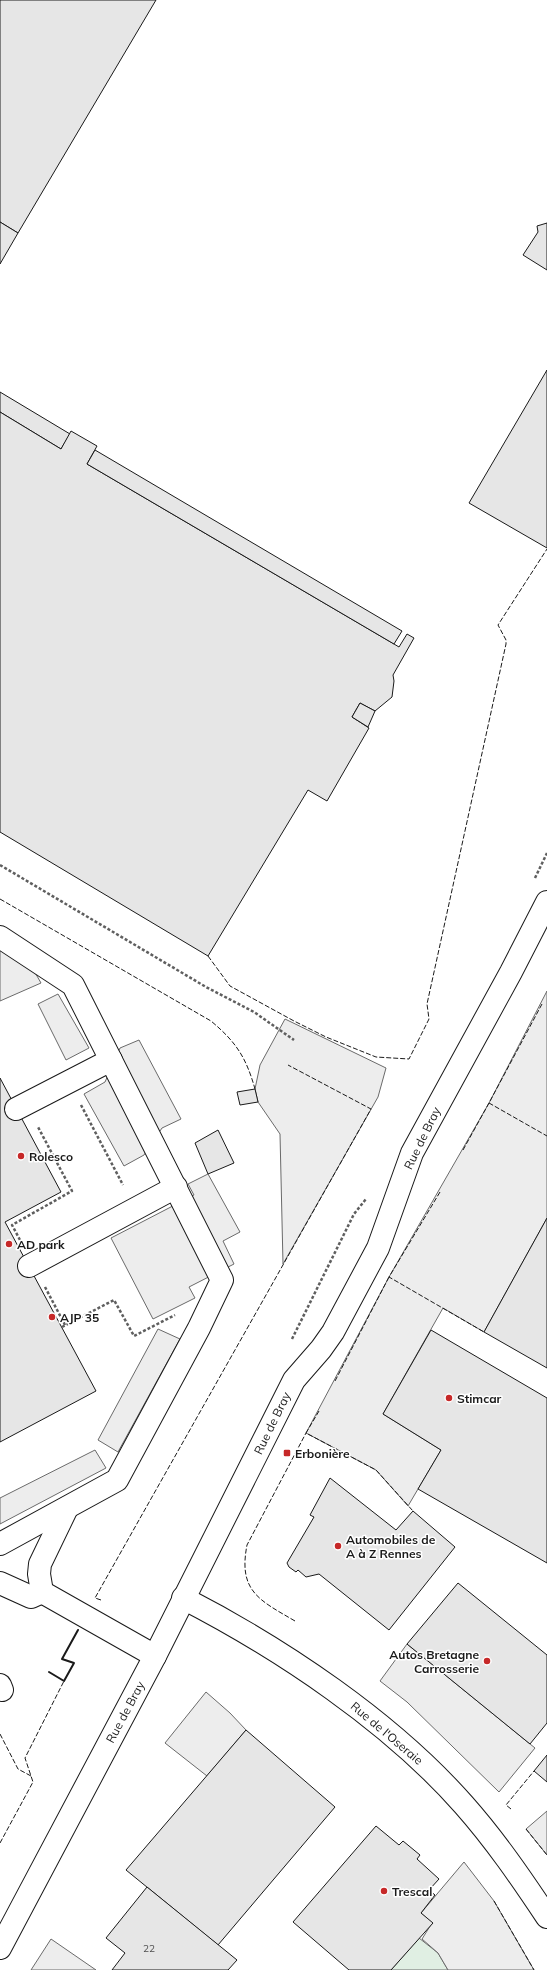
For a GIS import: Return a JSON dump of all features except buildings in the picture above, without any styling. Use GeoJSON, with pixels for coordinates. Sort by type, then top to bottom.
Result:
{"type":"FeatureCollection","features":[{"type":"Feature","properties":{"kind":"street","name":"Rue de Bray"},"geometry":{"type":"LineString","coordinates":[[0,1948],[155,1656],[294,1380],[321,1349],[333,1332],[378,1248],[412,1153],[508,978],[547,902]]}},
{"type":"Feature","properties":{"kind":"street"},"geometry":{"type":"LineString","coordinates":[[0,937],[73,985],[222,1280],[199,1328],[117,1480],[0,1544]]}},
{"type":"Feature","properties":{"kind":"street"},"geometry":{"type":"LineString","coordinates":[[16,1109],[111,1060]]}},
{"type":"Feature","properties":{"kind":"street"},"geometry":{"type":"LineString","coordinates":[[31,1265],[176,1187]]}},
{"type":"Feature","properties":{"kind":"street"},"geometry":{"type":"LineString","coordinates":[[42,1592],[39,1574],[40,1564],[67,1508]]}},
{"type":"Feature","properties":{"kind":"street"},"geometry":{"type":"LineString","coordinates":[[0,1584],[31,1597],[42,1592]]}},
{"type":"Feature","properties":{"kind":"street"},"geometry":{"type":"LineString","coordinates":[[42,1592],[155,1656]]}},
{"type":"Feature","properties":{"kind":"street","name":"Rue de l'Oseraie"},"geometry":{"type":"LineString","coordinates":[[184,1598],[222,1618],[323,1682],[397,1740],[434,1774],[465,1806],[507,1858],[547,1917]]}},
{"type":"Feature","properties":{"kind":"path"},"geometry":{"type":"LineString","coordinates":[[0,865],[206,987],[254,1012],[294,1040]]}},
{"type":"Feature","properties":{"kind":"path"},"geometry":{"type":"LineString","coordinates":[[76,1108],[82,1105],[135,1209]]}},
{"type":"Feature","properties":{"kind":"path"},"geometry":{"type":"LineString","coordinates":[[44,1124],[37,1128],[72,1191],[12,1224],[31,1265],[65,1326]]}},
{"type":"Feature","properties":{"kind":"path"},"geometry":{"type":"LineString","coordinates":[[62,1327],[114,1300],[134,1336],[181,1312]]}},
{"type":"Feature","properties":{"kind":"green space"},"geometry":{"type":"Polygon","coordinates":[[[419,1938],[438,1953],[448,1970],[391,1970],[419,1938]]]}},
{"type":"Feature","properties":{"kind":"shaded area"},"geometry":{"type":"Polygon","coordinates":[[[0,947],[29,962],[41,983],[0,1001],[0,947]]]}},
{"type":"Feature","properties":{"kind":"shaded area"},"geometry":{"type":"Polygon","coordinates":[[[547,991],[547,1218],[484,1332],[443,1308],[383,1414],[441,1450],[408,1506],[376,1470],[306,1433],[389,1277],[489,1103],[547,991]]]}},
{"type":"Feature","properties":{"kind":"shaded area"},"geometry":{"type":"Polygon","coordinates":[[[58,994],[89,1048],[66,1060],[38,1004],[58,994]]]}},
{"type":"Feature","properties":{"kind":"shaded area"},"geometry":{"type":"Polygon","coordinates":[[[285,1019],[386,1068],[378,1097],[283,1264],[280,1134],[258,1102],[255,1089],[260,1065],[285,1019]]]}},
{"type":"Feature","properties":{"kind":"shaded area"},"geometry":{"type":"Polygon","coordinates":[[[139,1040],[181,1119],[162,1128],[144,1155],[124,1166],[84,1094],[105,1082],[120,1048],[139,1040]]]}},
{"type":"Feature","properties":{"kind":"shaded area"},"geometry":{"type":"Polygon","coordinates":[[[208,1174],[240,1232],[223,1241],[234,1264],[189,1287],[195,1298],[153,1319],[111,1238],[194,1195],[188,1184],[208,1174]]]}},
{"type":"Feature","properties":{"kind":"shaded area"},"geometry":{"type":"Polygon","coordinates":[[[158,1329],[180,1339],[118,1452],[98,1440],[158,1329]]]}},
{"type":"Feature","properties":{"kind":"shaded area"},"geometry":{"type":"Polygon","coordinates":[[[95,1450],[106,1468],[0,1524],[0,1498],[95,1450]]]}},
{"type":"Feature","properties":{"kind":"shaded area"},"geometry":{"type":"Polygon","coordinates":[[[407,1644],[535,1748],[499,1792],[407,1702],[380,1681],[407,1644]]]}},
{"type":"Feature","properties":{"kind":"shaded area"},"geometry":{"type":"Polygon","coordinates":[[[206,1692],[230,1713],[246,1730],[207,1776],[165,1743],[206,1692]]]}},
{"type":"Feature","properties":{"kind":"shaded area"},"geometry":{"type":"Polygon","coordinates":[[[547,1811],[547,1855],[526,1829],[547,1811]]]}},
{"type":"Feature","properties":{"kind":"shaded area"},"geometry":{"type":"Polygon","coordinates":[[[464,1862],[494,1901],[534,1970],[448,1970],[438,1953],[422,1939],[432,1923],[421,1913],[464,1862]]]}},
{"type":"Feature","properties":{"kind":"shaded area"},"geometry":{"type":"Polygon","coordinates":[[[51,1939],[96,1970],[31,1970],[51,1939]]]}},
{"type":"Feature","properties":{"kind":"fence"},"geometry":{"type":"LineString","coordinates":[[208,956],[230,986],[294,1021],[326,1037],[376,1057],[409,1059],[429,1019],[427,1004],[506,644],[506,640],[498,625],[547,549]]}},
{"type":"Feature","properties":{"kind":"fence"},"geometry":{"type":"LineString","coordinates":[[0,899],[211,1021],[234,1043],[244,1059],[255,1089]]}},
{"type":"Feature","properties":{"kind":"fence"},"geometry":{"type":"LineString","coordinates":[[542,1004],[489,1103],[547,1136]]}},
{"type":"Feature","properties":{"kind":"fence"},"geometry":{"type":"LineString","coordinates":[[101,1600],[95,1598],[371,1109],[288,1065]]}},
{"type":"Feature","properties":{"kind":"fence"},"geometry":{"type":"LineString","coordinates":[[463,1150],[489,1103]]}},
{"type":"Feature","properties":{"kind":"fence"},"geometry":{"type":"LineString","coordinates":[[440,1192],[389,1277],[484,1332]]}},
{"type":"Feature","properties":{"kind":"fence"},"geometry":{"type":"LineString","coordinates":[[335,1381],[389,1277]]}},
{"type":"Feature","properties":{"kind":"fence"},"geometry":{"type":"LineString","coordinates":[[319,1411],[306,1433],[376,1470],[413,1511]]}},
{"type":"Feature","properties":{"kind":"fence"},"geometry":{"type":"LineString","coordinates":[[295,1621],[271,1607],[254,1592],[249,1584],[245,1561],[247,1545],[306,1433]]}},
{"type":"Feature","properties":{"kind":"fence"},"geometry":{"type":"LineString","coordinates":[[0,1843],[33,1782],[25,1758],[64,1681]]}},
{"type":"Feature","properties":{"kind":"fence"},"geometry":{"type":"LineString","coordinates":[[0,1734],[18,1769],[31,1776]]}},
{"type":"Feature","properties":{"kind":"fence"},"geometry":{"type":"LineString","coordinates":[[511,1809],[506,1805],[534,1771]]}},
{"type":"Feature","properties":{"kind":"fence"},"geometry":{"type":"LineString","coordinates":[[526,1829],[547,1855]]}},
{"type":"Feature","properties":{"kind":"fence"},"geometry":{"type":"LineString","coordinates":[[494,1901],[534,1970]]}},
{"type":"Feature","properties":{"kind":"wall"},"geometry":{"type":"LineString","coordinates":[[49,1672],[64,1681],[74,1663],[62,1659],[78,1630]]}},
{"type":"Feature","properties":{"kind":"place","name":"Rolesco"},"geometry":{"type":"Point","coordinates":[21,1156]}},
{"type":"Feature","properties":{"kind":"place","name":"AD park"},"geometry":{"type":"Point","coordinates":[9,1244]}},
{"type":"Feature","properties":{"kind":"place","name":"AJP 35"},"geometry":{"type":"Point","coordinates":[52,1317]}},
{"type":"Feature","properties":{"kind":"place","name":"Stimcar"},"geometry":{"type":"Point","coordinates":[449,1398]}},
{"type":"Feature","properties":{"kind":"place","name":"Erbonière"},"geometry":{"type":"Point","coordinates":[287,1453]}},
{"type":"Feature","properties":{"kind":"place","name":"Automobiles de A à Z Rennes"},"geometry":{"type":"Point","coordinates":[338,1546]}},
{"type":"Feature","properties":{"kind":"place","name":"Autos Bretagne Carrosserie"},"geometry":{"type":"Point","coordinates":[487,1661]}},
{"type":"Feature","properties":{"kind":"place","name":"Trescal"},"geometry":{"type":"Point","coordinates":[384,1891]}}]}
